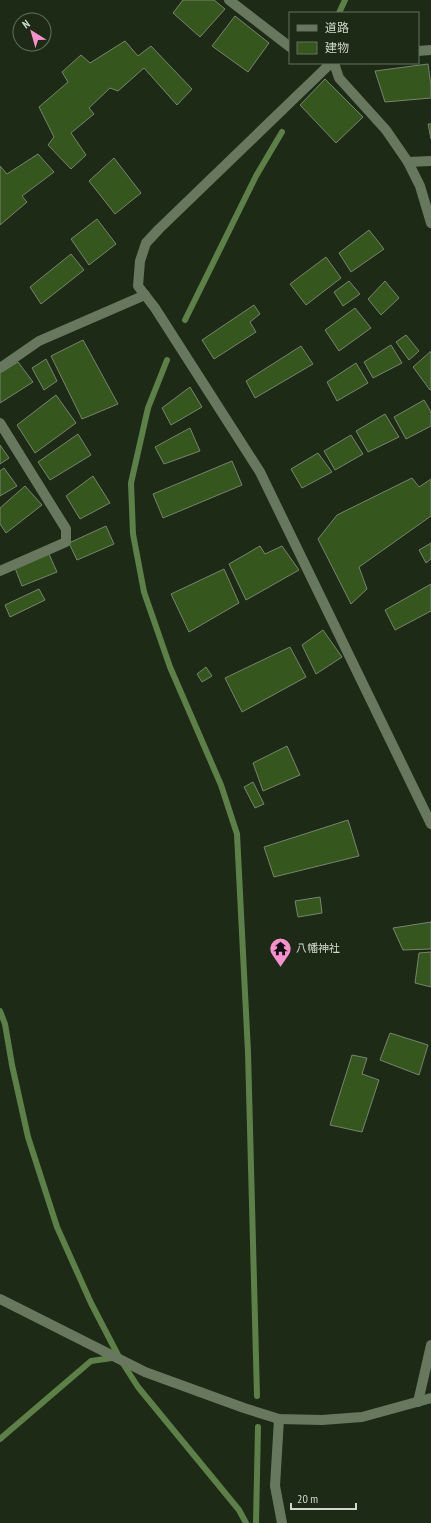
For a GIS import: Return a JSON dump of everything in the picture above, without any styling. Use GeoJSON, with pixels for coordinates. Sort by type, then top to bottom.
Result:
{"type":"FeatureCollection","features":[{"type":"Feature","properties":{"kind":"street"},"geometry":{"type":"LineString","coordinates":[[229,0],[289,46]]}},
{"type":"Feature","properties":{"kind":"street"},"geometry":{"type":"LineString","coordinates":[[419,51],[431,50]]}},
{"type":"Feature","properties":{"kind":"street"},"geometry":{"type":"LineString","coordinates":[[330,64],[158,229],[146,243],[140,261],[138,286],[155,308],[260,472],[431,824]]}},
{"type":"Feature","properties":{"kind":"street"},"geometry":{"type":"LineString","coordinates":[[334,64],[339,78],[386,130],[408,162],[420,186],[431,223]]}},
{"type":"Feature","properties":{"kind":"street"},"geometry":{"type":"LineString","coordinates":[[408,162],[431,161]]}},
{"type":"Feature","properties":{"kind":"street"},"geometry":{"type":"LineString","coordinates":[[0,368],[39,341],[145,295]]}},
{"type":"Feature","properties":{"kind":"street"},"geometry":{"type":"LineString","coordinates":[[0,423],[66,529],[66,542],[0,571]]}},
{"type":"Feature","properties":{"kind":"street"},"geometry":{"type":"LineString","coordinates":[[0,1299],[145,1372],[244,1408],[279,1419],[322,1420],[362,1417],[431,1398]]}},
{"type":"Feature","properties":{"kind":"street"},"geometry":{"type":"LineString","coordinates":[[418,1402],[431,1345]]}},
{"type":"Feature","properties":{"kind":"street"},"geometry":{"type":"LineString","coordinates":[[279,1419],[275,1486],[282,1523]]}},
{"type":"Feature","properties":{"kind":"building"},"geometry":{"type":"Polygon","coordinates":[[[183,0],[214,0],[225,9],[200,37],[173,13],[183,0]]]}},
{"type":"Feature","properties":{"kind":"building"},"geometry":{"type":"Polygon","coordinates":[[[235,16],[269,43],[248,72],[212,46],[235,16]]]}},
{"type":"Feature","properties":{"kind":"building"},"geometry":{"type":"Polygon","coordinates":[[[125,41],[138,56],[151,46],[192,89],[177,105],[144,68],[118,91],[110,88],[89,108],[94,114],[71,133],[86,155],[71,169],[48,145],[54,137],[39,107],[68,82],[62,72],[81,55],[90,63],[125,41]]]}},
{"type":"Feature","properties":{"kind":"building"},"geometry":{"type":"Polygon","coordinates":[[[428,64],[431,98],[385,102],[375,71],[428,64]]]}},
{"type":"Feature","properties":{"kind":"building"},"geometry":{"type":"Polygon","coordinates":[[[325,79],[363,117],[336,143],[300,105],[325,79]]]}},
{"type":"Feature","properties":{"kind":"building"},"geometry":{"type":"Polygon","coordinates":[[[428,124],[431,124],[431,139],[428,124]]]}},
{"type":"Feature","properties":{"kind":"building"},"geometry":{"type":"Polygon","coordinates":[[[38,154],[54,172],[22,196],[27,202],[0,225],[0,166],[7,174],[38,154]]]}},
{"type":"Feature","properties":{"kind":"building"},"geometry":{"type":"Polygon","coordinates":[[[114,158],[141,193],[115,214],[89,181],[114,158]]]}},
{"type":"Feature","properties":{"kind":"building"},"geometry":{"type":"Polygon","coordinates":[[[97,219],[116,244],[89,265],[71,239],[97,219]]]}},
{"type":"Feature","properties":{"kind":"building"},"geometry":{"type":"Polygon","coordinates":[[[369,230],[384,249],[351,272],[339,253],[369,230]]]}},
{"type":"Feature","properties":{"kind":"building"},"geometry":{"type":"Polygon","coordinates":[[[71,254],[84,270],[41,304],[30,287],[71,254]]]}},
{"type":"Feature","properties":{"kind":"building"},"geometry":{"type":"Polygon","coordinates":[[[326,257],[341,278],[306,305],[290,284],[326,257]]]}},
{"type":"Feature","properties":{"kind":"building"},"geometry":{"type":"Polygon","coordinates":[[[349,281],[360,294],[343,306],[334,292],[349,281]]]}},
{"type":"Feature","properties":{"kind":"building"},"geometry":{"type":"Polygon","coordinates":[[[385,281],[399,298],[381,315],[368,299],[385,281]]]}},
{"type":"Feature","properties":{"kind":"building"},"geometry":{"type":"Polygon","coordinates":[[[254,305],[260,314],[250,322],[256,332],[214,359],[202,340],[254,305]]]}},
{"type":"Feature","properties":{"kind":"building"},"geometry":{"type":"Polygon","coordinates":[[[355,308],[371,328],[339,351],[325,330],[355,308]]]}},
{"type":"Feature","properties":{"kind":"building"},"geometry":{"type":"Polygon","coordinates":[[[406,335],[419,351],[409,360],[396,342],[406,335]]]}},
{"type":"Feature","properties":{"kind":"building"},"geometry":{"type":"Polygon","coordinates":[[[83,340],[118,404],[82,419],[51,356],[83,340]]]}},
{"type":"Feature","properties":{"kind":"building"},"geometry":{"type":"Polygon","coordinates":[[[391,345],[402,363],[373,378],[364,362],[391,345]]]}},
{"type":"Feature","properties":{"kind":"building"},"geometry":{"type":"Polygon","coordinates":[[[301,346],[313,364],[255,398],[246,381],[301,346]]]}},
{"type":"Feature","properties":{"kind":"building"},"geometry":{"type":"Polygon","coordinates":[[[431,351],[431,389],[430,390],[413,367],[431,351]]]}},
{"type":"Feature","properties":{"kind":"building"},"geometry":{"type":"Polygon","coordinates":[[[46,359],[57,381],[44,390],[32,368],[46,359]]]}},
{"type":"Feature","properties":{"kind":"building"},"geometry":{"type":"Polygon","coordinates":[[[18,362],[33,382],[0,403],[0,373],[18,362]]]}},
{"type":"Feature","properties":{"kind":"building"},"geometry":{"type":"Polygon","coordinates":[[[356,363],[368,383],[337,401],[327,382],[356,363]]]}},
{"type":"Feature","properties":{"kind":"building"},"geometry":{"type":"Polygon","coordinates":[[[190,387],[202,407],[171,425],[162,408],[190,387]]]}},
{"type":"Feature","properties":{"kind":"building"},"geometry":{"type":"Polygon","coordinates":[[[56,395],[76,423],[35,453],[17,425],[56,395]]]}},
{"type":"Feature","properties":{"kind":"building"},"geometry":{"type":"Polygon","coordinates":[[[424,400],[431,412],[431,426],[406,439],[394,417],[424,400]]]}},
{"type":"Feature","properties":{"kind":"building"},"geometry":{"type":"Polygon","coordinates":[[[385,414],[399,437],[368,452],[356,431],[385,414]]]}},
{"type":"Feature","properties":{"kind":"building"},"geometry":{"type":"Polygon","coordinates":[[[190,428],[200,451],[164,464],[155,447],[190,428]]]}},
{"type":"Feature","properties":{"kind":"building"},"geometry":{"type":"Polygon","coordinates":[[[78,434],[91,455],[50,480],[38,462],[78,434]]]}},
{"type":"Feature","properties":{"kind":"building"},"geometry":{"type":"Polygon","coordinates":[[[351,435],[363,454],[335,470],[324,451],[351,435]]]}},
{"type":"Feature","properties":{"kind":"building"},"geometry":{"type":"Polygon","coordinates":[[[0,445],[9,458],[0,464],[0,445]]]}},
{"type":"Feature","properties":{"kind":"building"},"geometry":{"type":"Polygon","coordinates":[[[318,453],[332,472],[302,488],[291,469],[318,453]]]}},
{"type":"Feature","properties":{"kind":"building"},"geometry":{"type":"Polygon","coordinates":[[[232,461],[242,485],[163,518],[153,494],[232,461]]]}},
{"type":"Feature","properties":{"kind":"building"},"geometry":{"type":"Polygon","coordinates":[[[4,468],[17,486],[0,496],[0,471],[4,468]]]}},
{"type":"Feature","properties":{"kind":"building"},"geometry":{"type":"Polygon","coordinates":[[[93,476],[110,503],[80,519],[66,496],[93,476]]]}},
{"type":"Feature","properties":{"kind":"building"},"geometry":{"type":"Polygon","coordinates":[[[412,478],[419,487],[431,479],[431,516],[359,567],[367,589],[351,604],[318,539],[337,515],[412,478]]]}},
{"type":"Feature","properties":{"kind":"building"},"geometry":{"type":"Polygon","coordinates":[[[25,486],[42,505],[6,533],[0,524],[0,508],[25,486]]]}},
{"type":"Feature","properties":{"kind":"building"},"geometry":{"type":"Polygon","coordinates":[[[106,526],[114,544],[77,560],[69,543],[106,526]]]}},
{"type":"Feature","properties":{"kind":"building"},"geometry":{"type":"Polygon","coordinates":[[[431,543],[431,559],[426,563],[419,550],[431,543]]]}},
{"type":"Feature","properties":{"kind":"building"},"geometry":{"type":"Polygon","coordinates":[[[260,546],[265,554],[282,546],[299,570],[246,600],[229,564],[260,546]]]}},
{"type":"Feature","properties":{"kind":"building"},"geometry":{"type":"Polygon","coordinates":[[[49,554],[57,572],[22,586],[15,568],[49,554]]]}},
{"type":"Feature","properties":{"kind":"building"},"geometry":{"type":"Polygon","coordinates":[[[224,569],[239,603],[189,632],[171,594],[224,569]]]}},
{"type":"Feature","properties":{"kind":"building"},"geometry":{"type":"Polygon","coordinates":[[[431,584],[431,611],[395,630],[385,610],[431,584]]]}},
{"type":"Feature","properties":{"kind":"building"},"geometry":{"type":"Polygon","coordinates":[[[39,589],[45,600],[10,617],[5,605],[39,589]]]}},
{"type":"Feature","properties":{"kind":"building"},"geometry":{"type":"Polygon","coordinates":[[[323,630],[342,657],[316,674],[302,645],[323,630]]]}},
{"type":"Feature","properties":{"kind":"building"},"geometry":{"type":"Polygon","coordinates":[[[290,647],[306,677],[242,712],[225,678],[290,647]]]}},
{"type":"Feature","properties":{"kind":"building"},"geometry":{"type":"Polygon","coordinates":[[[206,667],[212,676],[202,682],[197,674],[206,667]]]}},
{"type":"Feature","properties":{"kind":"building"},"geometry":{"type":"Polygon","coordinates":[[[287,746],[300,775],[263,791],[253,763],[287,746]]]}},
{"type":"Feature","properties":{"kind":"building"},"geometry":{"type":"Polygon","coordinates":[[[253,782],[264,804],[255,808],[244,787],[253,782]]]}},
{"type":"Feature","properties":{"kind":"building"},"geometry":{"type":"Polygon","coordinates":[[[348,820],[359,856],[274,877],[264,847],[348,820]]]}},
{"type":"Feature","properties":{"kind":"building"},"geometry":{"type":"Polygon","coordinates":[[[320,897],[322,913],[298,917],[295,901],[320,897]]]}},
{"type":"Feature","properties":{"kind":"building"},"geometry":{"type":"Polygon","coordinates":[[[431,922],[431,949],[403,950],[393,928],[431,922]]]}},
{"type":"Feature","properties":{"kind":"building"},"geometry":{"type":"Polygon","coordinates":[[[431,952],[431,987],[415,983],[419,953],[431,952]]]}},
{"type":"Feature","properties":{"kind":"building"},"geometry":{"type":"Polygon","coordinates":[[[390,1033],[428,1045],[419,1075],[380,1060],[390,1033]]]}},
{"type":"Feature","properties":{"kind":"building"},"geometry":{"type":"Polygon","coordinates":[[[352,1055],[367,1058],[362,1074],[379,1080],[362,1132],[330,1125],[352,1055]]]}},
{"type":"Feature","properties":{"kind":"waterway"},"geometry":{"type":"LineString","coordinates":[[339,12],[345,0]]}},
{"type":"Feature","properties":{"kind":"waterway"},"geometry":{"type":"LineString","coordinates":[[185,320],[256,176],[282,132]]}},
{"type":"Feature","properties":{"kind":"waterway"},"geometry":{"type":"LineString","coordinates":[[167,360],[148,408],[131,483],[133,534],[144,592],[170,667],[221,785],[237,834],[248,1052],[257,1396]]}},
{"type":"Feature","properties":{"kind":"waterway"},"geometry":{"type":"LineString","coordinates":[[0,1011],[5,1024],[12,1065],[28,1137],[57,1227],[91,1303],[119,1357],[91,1361],[0,1439]]}},
{"type":"Feature","properties":{"kind":"waterway"},"geometry":{"type":"LineString","coordinates":[[122,1362],[138,1387],[239,1510],[246,1523]]}},
{"type":"Feature","properties":{"kind":"waterway"},"geometry":{"type":"LineString","coordinates":[[256,1523],[258,1427]]}},
{"type":"Feature","properties":{"kind":"place","name":"八幡神社"},"geometry":{"type":"Point","coordinates":[280,968]}}]}
